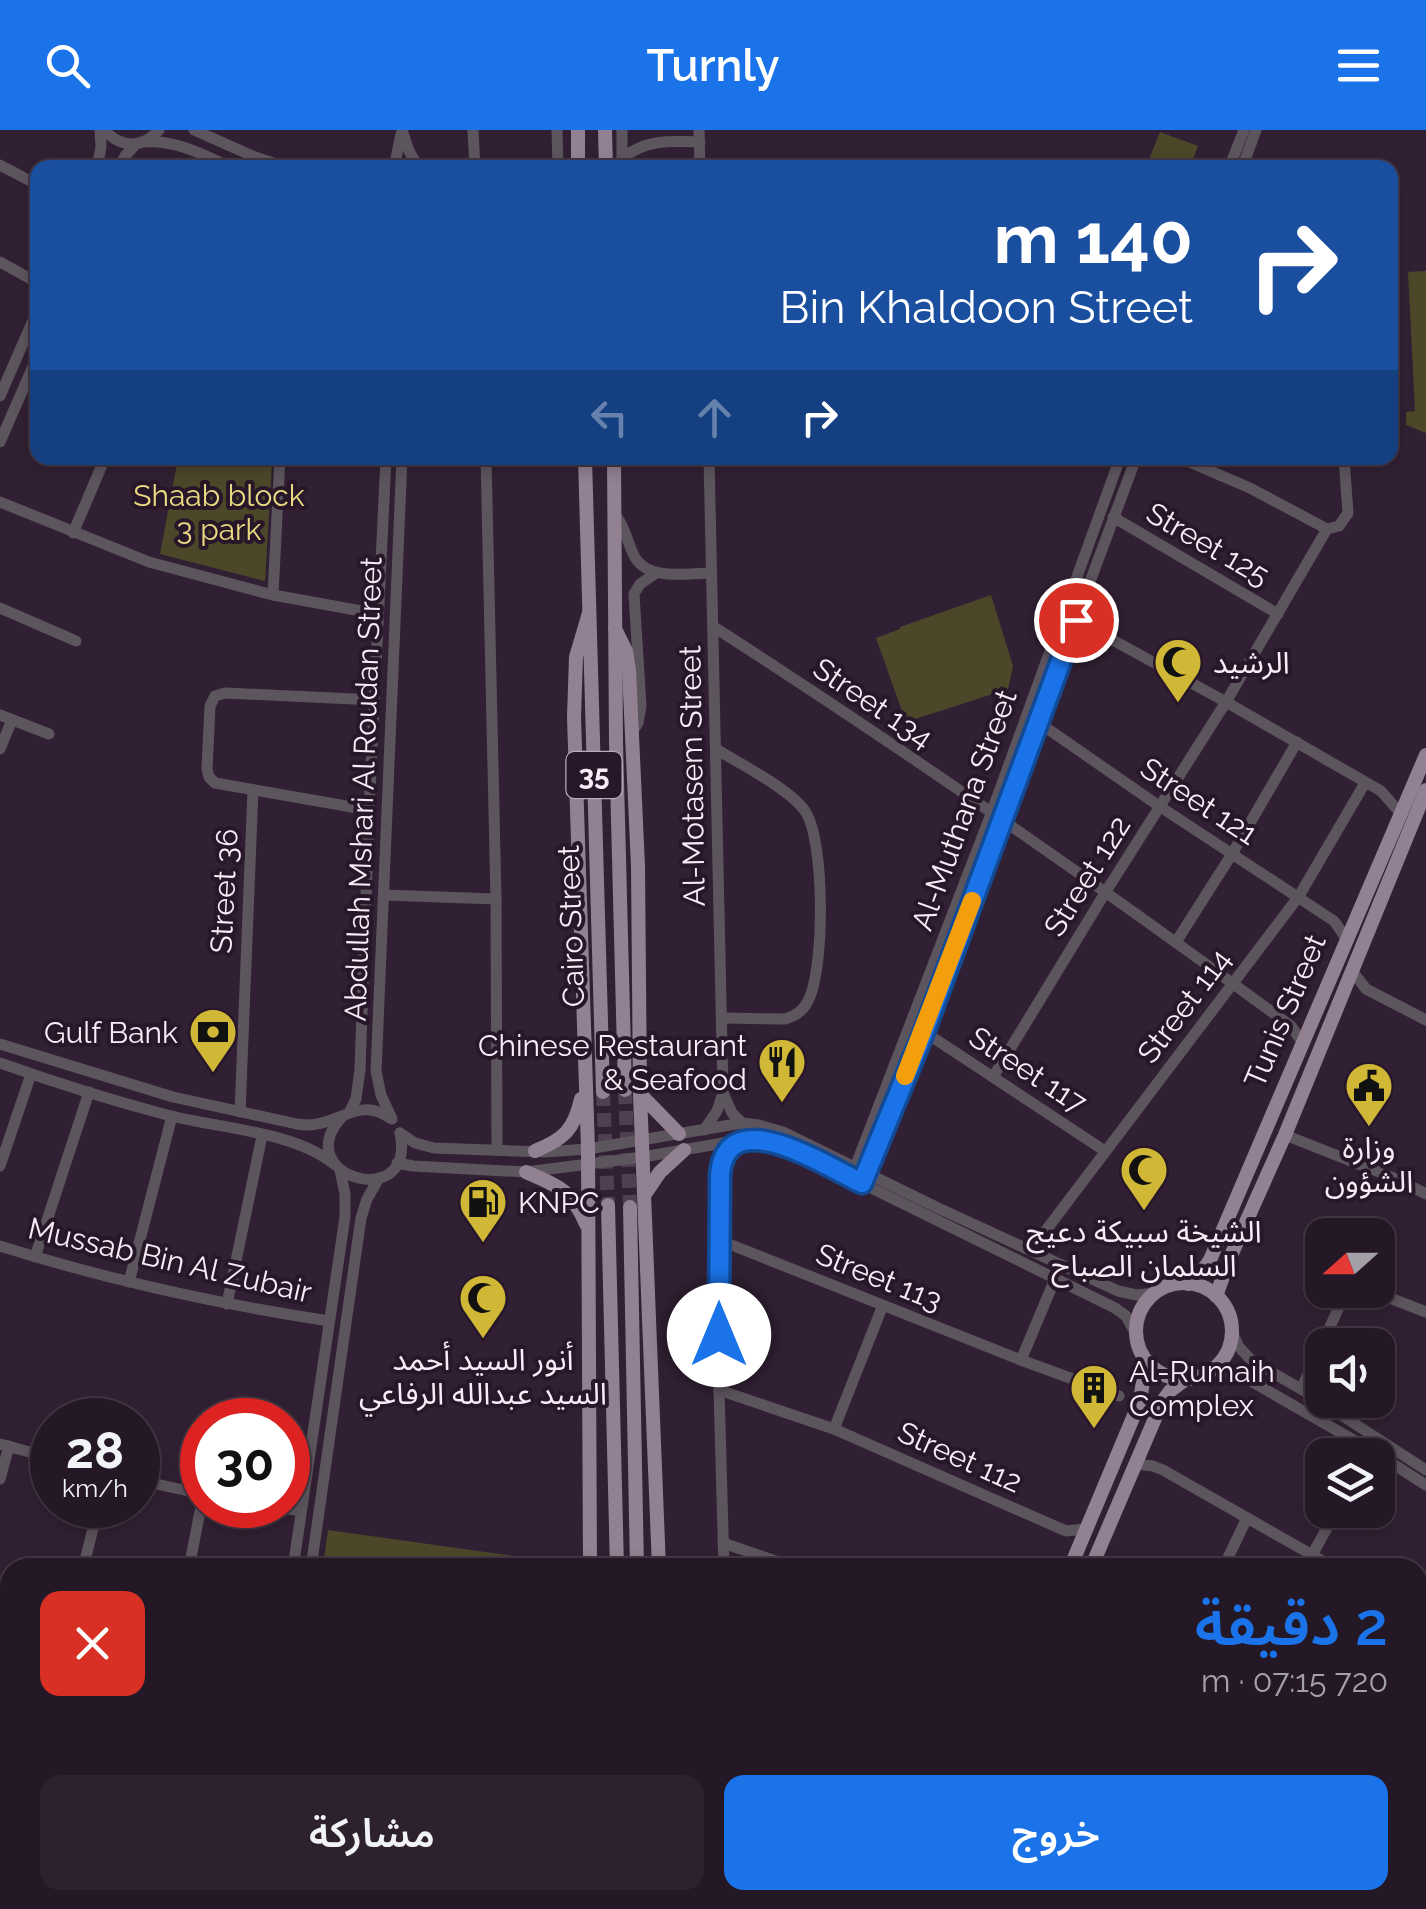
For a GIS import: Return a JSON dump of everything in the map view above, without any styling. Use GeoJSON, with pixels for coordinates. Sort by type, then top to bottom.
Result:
{"type":"FeatureCollection","features":[{"type":"Feature","properties":{"kind":"main road"},"geometry":{"type":"LineString","coordinates":[[578,130],[578,160]]}},
{"type":"Feature","properties":{"kind":"main road"},"geometry":{"type":"LineString","coordinates":[[605,130],[606,160]]}},
{"type":"Feature","properties":{"kind":"main road","name":"Cairo Street"},"geometry":{"type":"LineString","coordinates":[[585,465],[603,1092]]}},
{"type":"Feature","properties":{"kind":"main road","name":"Cairo Street"},"geometry":{"type":"LineString","coordinates":[[614,465],[615,629],[633,1092]]}},
{"type":"Feature","properties":{"kind":"main road"},"geometry":{"type":"LineString","coordinates":[[589,613],[579,640],[574,690],[588,1156],[590,1558]]}},
{"type":"Feature","properties":{"kind":"main road"},"geometry":{"type":"LineString","coordinates":[[615,629],[628,660],[632,734],[638,866],[633,1092],[643,1157],[659,1558]]}},
{"type":"Feature","properties":{"kind":"main road","name":"Tunis Street"},"geometry":{"type":"LineString","coordinates":[[1216,1296],[1422,793],[1426,755]]}},
{"type":"Feature","properties":{"kind":"main road","name":"Tunis Street"},"geometry":{"type":"LineString","coordinates":[[1188,1284],[1210,1260],[1401,814],[1422,793]]}},
{"type":"Feature","properties":{"kind":"main road"},"geometry":{"type":"LineString","coordinates":[[536,1151],[554,1144],[572,1128],[585,1084]]}},
{"type":"Feature","properties":{"kind":"main road"},"geometry":{"type":"LineString","coordinates":[[633,1092],[679,1134]]}},
{"type":"Feature","properties":{"kind":"main road"},"geometry":{"type":"LineString","coordinates":[[644,1194],[684,1150]]}},
{"type":"Feature","properties":{"kind":"main road"},"geometry":{"type":"LineString","coordinates":[[526,1172],[568,1193],[588,1228]]}},
{"type":"Feature","properties":{"kind":"main road"},"geometry":{"type":"LineString","coordinates":[[1232,1203],[1233,1218],[1240,1222],[1249,1216]]}},
{"type":"Feature","properties":{"kind":"main road"},"geometry":{"type":"LineString","coordinates":[[608,1205],[617,1558]]}},
{"type":"Feature","properties":{"kind":"main road"},"geometry":{"type":"LineString","coordinates":[[630,1207],[637,1558]]}},
{"type":"Feature","properties":{"kind":"main road"},"geometry":{"type":"LineString","coordinates":[[1074,1558],[1142,1390],[1138,1316],[1148,1299],[1171,1285],[1203,1288],[1216,1296],[1228,1313],[1232,1332],[1228,1350],[1214,1368],[1186,1380],[1166,1396],[1096,1558]]}},
{"type":"Feature","properties":{"kind":"main road"},"geometry":{"type":"LineString","coordinates":[[1142,1356],[1161,1374],[1186,1380]]}},
{"type":"Feature","properties":{"kind":"main road"},"geometry":{"type":"LineString","coordinates":[[1134,1414],[1140,1411],[1149,1415],[1149,1434]]}},
{"type":"Feature","properties":{"kind":"street"},"geometry":{"type":"LineString","coordinates":[[102,130],[124,144],[166,143],[212,160]]}},
{"type":"Feature","properties":{"kind":"street"},"geometry":{"type":"LineString","coordinates":[[98,160],[102,130]]}},
{"type":"Feature","properties":{"kind":"street"},"geometry":{"type":"LineString","coordinates":[[123,160],[160,130]]}},
{"type":"Feature","properties":{"kind":"street"},"geometry":{"type":"LineString","coordinates":[[188,150],[186,138],[194,130],[266,160]]}},
{"type":"Feature","properties":{"kind":"street"},"geometry":{"type":"LineString","coordinates":[[396,160],[402,130]]}},
{"type":"Feature","properties":{"kind":"street"},"geometry":{"type":"LineString","coordinates":[[402,130],[415,160]]}},
{"type":"Feature","properties":{"kind":"street"},"geometry":{"type":"LineString","coordinates":[[474,130],[474,160]]}},
{"type":"Feature","properties":{"kind":"street"},"geometry":{"type":"LineString","coordinates":[[556,130],[558,160]]}},
{"type":"Feature","properties":{"kind":"street"},"geometry":{"type":"LineString","coordinates":[[622,130],[622,160]]}},
{"type":"Feature","properties":{"kind":"street"},"geometry":{"type":"LineString","coordinates":[[1233,160],[1244,130]]}},
{"type":"Feature","properties":{"kind":"street"},"geometry":{"type":"LineString","coordinates":[[1245,160],[1256,130]]}},
{"type":"Feature","properties":{"kind":"street"},"geometry":{"type":"LineString","coordinates":[[625,160],[638,147],[699,136]]}},
{"type":"Feature","properties":{"kind":"street"},"geometry":{"type":"LineString","coordinates":[[0,165],[30,182]]}},
{"type":"Feature","properties":{"kind":"street"},"geometry":{"type":"LineString","coordinates":[[0,262],[30,279]]}},
{"type":"Feature","properties":{"kind":"street"},"geometry":{"type":"LineString","coordinates":[[0,396],[30,327]]}},
{"type":"Feature","properties":{"kind":"street"},"geometry":{"type":"LineString","coordinates":[[0,358],[13,366]]}},
{"type":"Feature","properties":{"kind":"street"},"geometry":{"type":"LineString","coordinates":[[0,442],[5,420],[30,371]]}},
{"type":"Feature","properties":{"kind":"street"},"geometry":{"type":"LineString","coordinates":[[73,533],[102,465]]}},
{"type":"Feature","properties":{"kind":"street"},"geometry":{"type":"LineString","coordinates":[[273,596],[279,465]]}},
{"type":"Feature","properties":{"kind":"street","name":"Abdullah Mshari Al Roudan Street"},"geometry":{"type":"LineString","coordinates":[[346,1115],[356,1099],[360,1070],[386,465]]}},
{"type":"Feature","properties":{"kind":"street","name":"Abdullah Mshari Al Roudan Street"},"geometry":{"type":"LineString","coordinates":[[392,1120],[380,1096],[376,1071],[402,465]]}},
{"type":"Feature","properties":{"kind":"street"},"geometry":{"type":"LineString","coordinates":[[486,465],[497,1150]]}},
{"type":"Feature","properties":{"kind":"street","name":"Al-Motasem Street"},"geometry":{"type":"LineString","coordinates":[[704,1130],[720,1106],[723,1093],[709,465]]}},
{"type":"Feature","properties":{"kind":"street","name":"Al-Muthana Street"},"geometry":{"type":"LineString","coordinates":[[858,1175],[1117,465]]}},
{"type":"Feature","properties":{"kind":"street","name":"Al-Muthana Street"},"geometry":{"type":"LineString","coordinates":[[858,1175],[924,1032],[1133,465]]}},
{"type":"Feature","properties":{"kind":"street"},"geometry":{"type":"LineString","coordinates":[[1196,465],[1327,529],[1339,526],[1348,513],[1345,465]]}},
{"type":"Feature","properties":{"kind":"street"},"geometry":{"type":"LineString","coordinates":[[386,472],[391,482],[401,473]]}},
{"type":"Feature","properties":{"kind":"street"},"geometry":{"type":"LineString","coordinates":[[384,505],[394,496],[400,511]]}},
{"type":"Feature","properties":{"kind":"street"},"geometry":{"type":"LineString","coordinates":[[0,502],[149,562],[273,596],[378,614]]}},
{"type":"Feature","properties":{"kind":"street"},"geometry":{"type":"LineString","coordinates":[[616,516],[642,566],[656,573],[711,572]]}},
{"type":"Feature","properties":{"kind":"street","name":"Street 125"},"geometry":{"type":"LineString","coordinates":[[1113,518],[1278,614]]}},
{"type":"Feature","properties":{"kind":"street","name":"Street 122"},"geometry":{"type":"LineString","coordinates":[[993,1077],[1226,702],[1327,529]]}},
{"type":"Feature","properties":{"kind":"street"},"geometry":{"type":"LineString","coordinates":[[632,734],[640,706],[634,594],[640,584],[656,573]]}},
{"type":"Feature","properties":{"kind":"street"},"geometry":{"type":"LineString","coordinates":[[0,608],[76,642]]}},
{"type":"Feature","properties":{"kind":"street"},"geometry":{"type":"LineString","coordinates":[[1076,620],[1365,784],[1381,791],[1422,793]]}},
{"type":"Feature","properties":{"kind":"street","name":"Street 134"},"geometry":{"type":"LineString","coordinates":[[714,627],[806,686],[1176,942],[1291,1026],[1302,1042]]}},
{"type":"Feature","properties":{"kind":"street"},"geometry":{"type":"LineString","coordinates":[[253,790],[215,784],[208,774],[210,706],[215,696],[225,693],[374,700]]}},
{"type":"Feature","properties":{"kind":"street"},"geometry":{"type":"LineString","coordinates":[[0,748],[6,718],[50,734]]}},
{"type":"Feature","properties":{"kind":"street","name":"Street 121"},"geometry":{"type":"LineString","coordinates":[[1040,718],[1048,729],[1334,921],[1346,938]]}},
{"type":"Feature","properties":{"kind":"street"},"geometry":{"type":"LineString","coordinates":[[1176,942],[1297,742]]}},
{"type":"Feature","properties":{"kind":"street"},"geometry":{"type":"LineString","coordinates":[[716,749],[790,796],[806,813],[815,839],[820,928],[813,990],[798,1014],[780,1020],[723,1018]]}},
{"type":"Feature","properties":{"kind":"street","name":"Street 114"},"geometry":{"type":"LineString","coordinates":[[1031,1250],[1299,896],[1365,784]]}},
{"type":"Feature","properties":{"kind":"street","name":"Street 36"},"geometry":{"type":"LineString","coordinates":[[240,1112],[253,790],[369,810]]}},
{"type":"Feature","properties":{"kind":"street"},"geometry":{"type":"LineString","coordinates":[[1381,791],[1401,814]]}},
{"type":"Feature","properties":{"kind":"street"},"geometry":{"type":"LineString","coordinates":[[384,895],[496,899]]}},
{"type":"Feature","properties":{"kind":"street"},"geometry":{"type":"LineString","coordinates":[[1334,921],[1354,919]]}},
{"type":"Feature","properties":{"kind":"street"},"geometry":{"type":"LineString","coordinates":[[364,946],[369,951],[382,949]]}},
{"type":"Feature","properties":{"kind":"street"},"geometry":{"type":"LineString","coordinates":[[364,970],[370,966],[380,974]]}},
{"type":"Feature","properties":{"kind":"street"},"geometry":{"type":"LineString","coordinates":[[1352,970],[1366,988],[1426,1020]]}},
{"type":"Feature","properties":{"kind":"street"},"geometry":{"type":"LineString","coordinates":[[1344,990],[1366,988]]}},
{"type":"Feature","properties":{"kind":"street"},"geometry":{"type":"LineString","coordinates":[[1291,1026],[1310,1024]]}},
{"type":"Feature","properties":{"kind":"street","name":"Street 117"},"geometry":{"type":"LineString","coordinates":[[924,1032],[1105,1151]]}},
{"type":"Feature","properties":{"kind":"street"},"geometry":{"type":"LineString","coordinates":[[0,1044],[148,1090],[297,1124],[318,1125],[372,1109],[392,1120],[400,1132],[416,1143],[434,1148],[643,1157],[740,1140],[780,1143],[936,1207],[1118,1292],[1155,1293]]}},
{"type":"Feature","properties":{"kind":"street"},"geometry":{"type":"LineString","coordinates":[[0,1063],[172,1116],[295,1143],[358,1180],[379,1178]]}},
{"type":"Feature","properties":{"kind":"street"},"geometry":{"type":"LineString","coordinates":[[360,1070],[368,1076],[376,1071]]}},
{"type":"Feature","properties":{"kind":"street"},"geometry":{"type":"LineString","coordinates":[[0,1166],[32,1074]]}},
{"type":"Feature","properties":{"kind":"street"},"geometry":{"type":"LineString","coordinates":[[35,1258],[89,1092]]}},
{"type":"Feature","properties":{"kind":"street"},"geometry":{"type":"LineString","coordinates":[[723,1093],[732,1113],[742,1123]]}},
{"type":"Feature","properties":{"kind":"street"},"geometry":{"type":"LineString","coordinates":[[310,1451],[344,1218],[345,1194],[330,1144],[333,1130],[346,1115]]}},
{"type":"Feature","properties":{"kind":"street"},"geometry":{"type":"LineString","coordinates":[[129,1282],[172,1116]]}},
{"type":"Feature","properties":{"kind":"street"},"geometry":{"type":"LineString","coordinates":[[397,1163],[526,1172],[642,1140],[742,1123],[775,1129],[1055,1280],[1119,1310],[1136,1334]]}},
{"type":"Feature","properties":{"kind":"street"},"geometry":{"type":"LineString","coordinates":[[295,1143],[306,1135],[297,1124]]}},
{"type":"Feature","properties":{"kind":"street"},"geometry":{"type":"LineString","coordinates":[[312,1558],[360,1224],[367,1199],[379,1178],[397,1163],[402,1148],[400,1132]]}},
{"type":"Feature","properties":{"kind":"street"},"geometry":{"type":"LineString","coordinates":[[1285,1135],[1426,1194]]}},
{"type":"Feature","properties":{"kind":"street"},"geometry":{"type":"LineString","coordinates":[[227,1304],[262,1136]]}},
{"type":"Feature","properties":{"kind":"street"},"geometry":{"type":"LineString","coordinates":[[724,1558],[718,1390],[720,1176],[726,1153],[740,1140]]}},
{"type":"Feature","properties":{"kind":"street"},"geometry":{"type":"LineString","coordinates":[[704,1147],[720,1176]]}},
{"type":"Feature","properties":{"kind":"street"},"geometry":{"type":"LineString","coordinates":[[434,1148],[430,1157],[434,1167]]}},
{"type":"Feature","properties":{"kind":"street"},"geometry":{"type":"LineString","coordinates":[[344,1218],[355,1214],[360,1224]]}},
{"type":"Feature","properties":{"kind":"street","name":"Street 113"},"geometry":{"type":"LineString","coordinates":[[719,1240],[1119,1396]]}},
{"type":"Feature","properties":{"kind":"street","name":"Mussab Bin Al Zubair"},"geometry":{"type":"LineString","coordinates":[[0,1246],[129,1282],[329,1321]]}},
{"type":"Feature","properties":{"kind":"street"},"geometry":{"type":"LineString","coordinates":[[1021,1360],[1055,1280]]}},
{"type":"Feature","properties":{"kind":"street"},"geometry":{"type":"LineString","coordinates":[[1395,1300],[1426,1312]]}},
{"type":"Feature","properties":{"kind":"street"},"geometry":{"type":"LineString","coordinates":[[834,1429],[883,1305]]}},
{"type":"Feature","properties":{"kind":"street"},"geometry":{"type":"LineString","coordinates":[[1301,1390],[1339,1308]]}},
{"type":"Feature","properties":{"kind":"street"},"geometry":{"type":"LineString","coordinates":[[1232,1332],[1252,1362],[1426,1470]]}},
{"type":"Feature","properties":{"kind":"street"},"geometry":{"type":"LineString","coordinates":[[1214,1368],[1242,1376],[1346,1438]]}},
{"type":"Feature","properties":{"kind":"street"},"geometry":{"type":"LineString","coordinates":[[318,1397],[325,1390],[334,1399]]}},
{"type":"Feature","properties":{"kind":"street","name":"Street 112"},"geometry":{"type":"LineString","coordinates":[[718,1390],[834,1429],[1066,1531],[1086,1529]]}},
{"type":"Feature","properties":{"kind":"street"},"geometry":{"type":"LineString","coordinates":[[0,1479],[5,1445],[30,1452]]}},
{"type":"Feature","properties":{"kind":"street"},"geometry":{"type":"LineString","coordinates":[[1136,1464],[1153,1466],[1317,1558]]}},
{"type":"Feature","properties":{"kind":"street"},"geometry":{"type":"LineString","coordinates":[[1395,1467],[1426,1485]]}},
{"type":"Feature","properties":{"kind":"street"},"geometry":{"type":"LineString","coordinates":[[1228,1558],[1247,1518]]}},
{"type":"Feature","properties":{"kind":"street"},"geometry":{"type":"LineString","coordinates":[[86,1558],[93,1528]]}},
{"type":"Feature","properties":{"kind":"street"},"geometry":{"type":"LineString","coordinates":[[192,1558],[197,1528]]}},
{"type":"Feature","properties":{"kind":"street"},"geometry":{"type":"LineString","coordinates":[[294,1558],[299,1528]]}},
{"type":"Feature","properties":{"kind":"street"},"geometry":{"type":"LineString","coordinates":[[1312,1555],[1327,1528]]}},
{"type":"Feature","properties":{"kind":"street"},"geometry":{"type":"LineString","coordinates":[[1066,1531],[1076,1552]]}},
{"type":"Feature","properties":{"kind":"street"},"geometry":{"type":"LineString","coordinates":[[723,1543],[767,1558]]}},
{"type":"Feature","properties":{"kind":"green space"},"geometry":{"type":"Polygon","coordinates":[[[1160,132],[1198,146],[1193,160],[1149,160],[1160,132]]]}},
{"type":"Feature","properties":{"kind":"green space"},"geometry":{"type":"Polygon","coordinates":[[[1426,271],[1426,433],[1406,425],[1406,412],[1415,411],[1408,272],[1426,271]]]}},
{"type":"Feature","properties":{"kind":"green space","name":"Shaab block 3 park"},"geometry":{"type":"Polygon","coordinates":[[[177,465],[272,465],[265,581],[160,554],[177,465]]]}},
{"type":"Feature","properties":{"kind":"green space"},"geometry":{"type":"Polygon","coordinates":[[[991,595],[1013,666],[1008,689],[906,722],[876,638],[991,595]]]}},
{"type":"Feature","properties":{"kind":"green space"},"geometry":{"type":"Polygon","coordinates":[[[328,1530],[527,1558],[324,1558],[328,1530]]]}},
{"type":"Feature","properties":{"kind":"tunnel"},"geometry":{"type":"LineString","coordinates":[[625,1090],[630,1207]]}},
{"type":"Feature","properties":{"kind":"tunnel"},"geometry":{"type":"LineString","coordinates":[[603,1092],[608,1205]]}},
{"type":"Feature","properties":{"kind":"slow traffic"},"geometry":{"type":"LineString","coordinates":[[905,1076],[972,901]]}},
{"type":"Feature","properties":{"kind":"place","name":"الرشيد"},"geometry":{"type":"Point","coordinates":[1178,704]}},
{"type":"Feature","properties":{"kind":"place","name":"Gulf Bank"},"geometry":{"type":"Point","coordinates":[213,1074]}},
{"type":"Feature","properties":{"kind":"place","name":"Chinese Restaurant & Seafood"},"geometry":{"type":"Point","coordinates":[782,1104]}},
{"type":"Feature","properties":{"kind":"place","name":"وزارة الشؤون"},"geometry":{"type":"Point","coordinates":[1369,1128]}},
{"type":"Feature","properties":{"kind":"place","name":"الشيخة سبيكة دعيج السلمان الصباح"},"geometry":{"type":"Point","coordinates":[1144,1212]}},
{"type":"Feature","properties":{"kind":"place","name":"KNPC"},"geometry":{"type":"Point","coordinates":[483,1244]}},
{"type":"Feature","properties":{"kind":"place","name":"أنور السيد أحمد السيد عبدالله الرفاعي"},"geometry":{"type":"Point","coordinates":[483,1340]}},
{"type":"Feature","properties":{"kind":"place","name":"Al-Rumaih Complex"},"geometry":{"type":"Point","coordinates":[1094,1430]}},
{"type":"Feature","properties":{"kind":"route"},"geometry":{"type":"LineString","coordinates":[[719,1335],[720,1170],[724,1158],[740,1140],[780,1143],[862,1183],[924,1032],[1076,620]]}}]}
